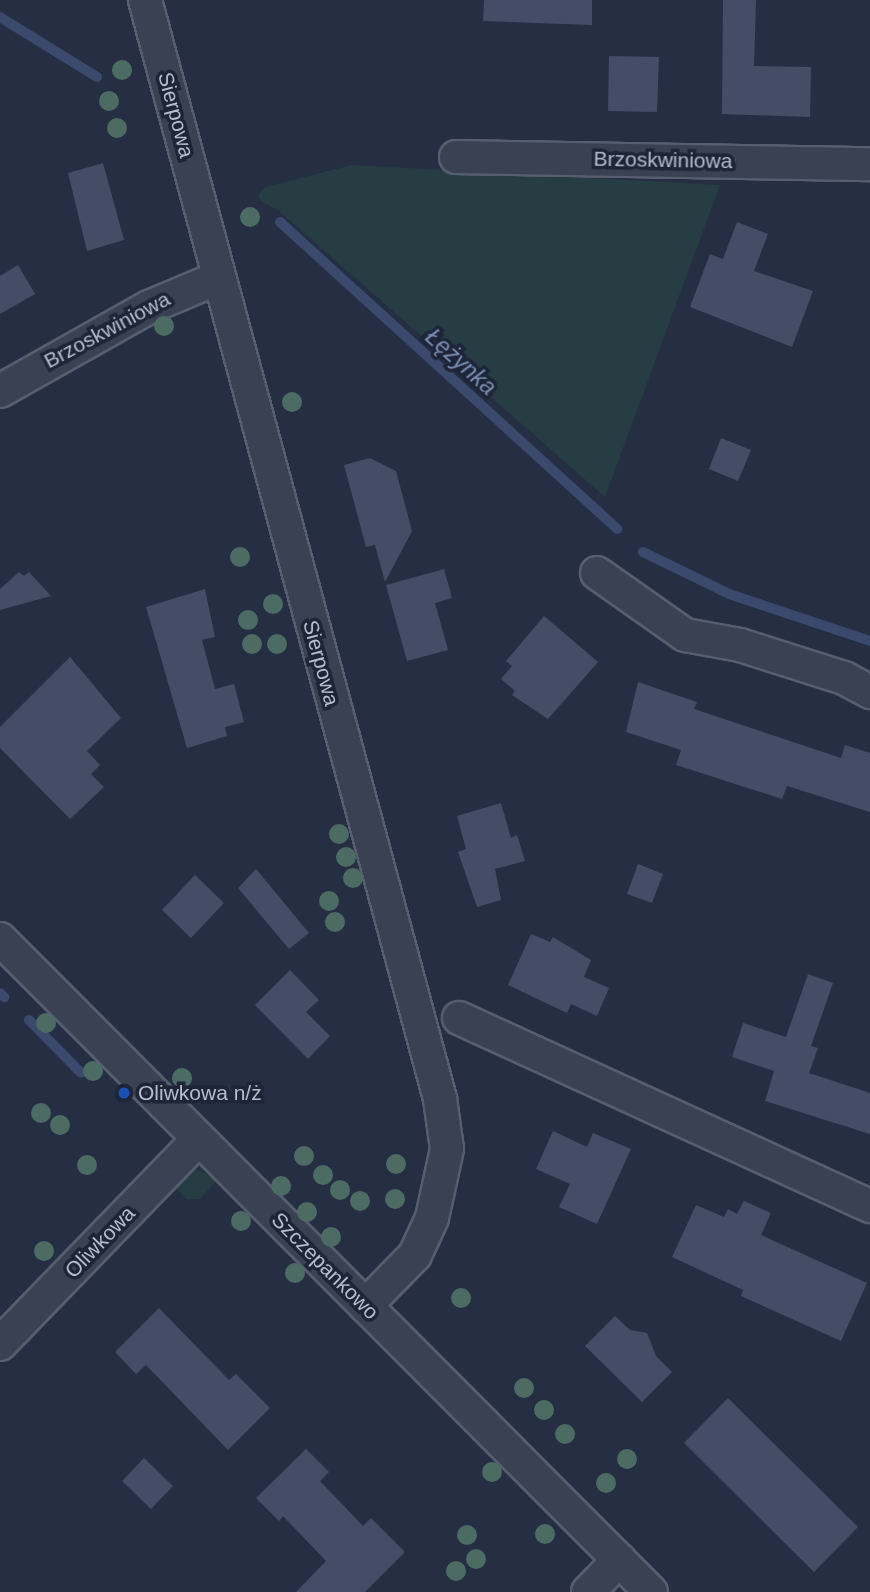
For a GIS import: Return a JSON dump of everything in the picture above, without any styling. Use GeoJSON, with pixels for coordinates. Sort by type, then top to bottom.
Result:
{"type":"FeatureCollection","features":[{"type":"Feature","properties":{"kind":"street","name":"Sierpowa"},"geometry":{"type":"LineString","coordinates":[[145,0],[440,1099],[447,1149],[432,1218],[415,1255],[365,1306]]}},
{"type":"Feature","properties":{"kind":"street","name":"Brzoskwiniowa"},"geometry":{"type":"LineString","coordinates":[[456,157],[870,164]]}},
{"type":"Feature","properties":{"kind":"street","name":"Brzoskwiniowa"},"geometry":{"type":"LineString","coordinates":[[0,391],[149,307],[218,278]]}},
{"type":"Feature","properties":{"kind":"street"},"geometry":{"type":"LineString","coordinates":[[597,573],[685,635],[740,645],[844,678],[870,692]]}},
{"type":"Feature","properties":{"kind":"street","name":"Szczepankowo"},"geometry":{"type":"LineString","coordinates":[[0,939],[651,1592]]}},
{"type":"Feature","properties":{"kind":"street"},"geometry":{"type":"LineString","coordinates":[[460,1018],[870,1206]]}},
{"type":"Feature","properties":{"kind":"street","name":"Oliwkowa"},"geometry":{"type":"LineString","coordinates":[[0,1344],[198,1140]]}},
{"type":"Feature","properties":{"kind":"street"},"geometry":{"type":"LineString","coordinates":[[588,1592],[619,1560]]}},
{"type":"Feature","properties":{"kind":"shaded area"},"geometry":{"type":"Polygon","coordinates":[[[352,165],[720,185],[605,497],[279,211],[260,200],[258,194],[265,187],[352,165]]]}},
{"type":"Feature","properties":{"kind":"shaded area"},"geometry":{"type":"Polygon","coordinates":[[[197,1169],[217,1180],[200,1199],[186,1199],[172,1184],[197,1169]]]}},
{"type":"Feature","properties":{"kind":"building"},"geometry":{"type":"Polygon","coordinates":[[[484,0],[592,0],[592,25],[483,21],[484,0]]]}},
{"type":"Feature","properties":{"kind":"building"},"geometry":{"type":"Polygon","coordinates":[[[723,0],[756,0],[754,66],[811,67],[810,117],[722,114],[723,0]]]}},
{"type":"Feature","properties":{"kind":"building"},"geometry":{"type":"Polygon","coordinates":[[[609,56],[659,57],[657,112],[608,111],[609,56]]]}},
{"type":"Feature","properties":{"kind":"building"},"geometry":{"type":"Polygon","coordinates":[[[103,163],[124,240],[87,251],[68,173],[103,163]]]}},
{"type":"Feature","properties":{"kind":"building"},"geometry":{"type":"Polygon","coordinates":[[[737,222],[768,234],[754,271],[813,291],[792,347],[690,307],[710,254],[723,259],[737,222]]]}},
{"type":"Feature","properties":{"kind":"building"},"geometry":{"type":"Polygon","coordinates":[[[18,265],[35,294],[0,314],[0,276],[18,265]]]}},
{"type":"Feature","properties":{"kind":"building"},"geometry":{"type":"Polygon","coordinates":[[[721,438],[751,450],[738,481],[709,469],[721,438]]]}},
{"type":"Feature","properties":{"kind":"building"},"geometry":{"type":"Polygon","coordinates":[[[370,458],[396,471],[412,531],[385,582],[375,545],[366,547],[344,465],[370,458]]]}},
{"type":"Feature","properties":{"kind":"building"},"geometry":{"type":"Polygon","coordinates":[[[444,569],[452,598],[435,603],[448,650],[407,661],[386,585],[444,569]]]}},
{"type":"Feature","properties":{"kind":"building"},"geometry":{"type":"Polygon","coordinates":[[[19,572],[24,576],[29,572],[51,596],[0,610],[0,589],[19,572]]]}},
{"type":"Feature","properties":{"kind":"building"},"geometry":{"type":"Polygon","coordinates":[[[205,589],[215,637],[202,640],[215,689],[234,684],[244,722],[225,727],[227,736],[187,748],[146,607],[205,589]]]}},
{"type":"Feature","properties":{"kind":"building"},"geometry":{"type":"Polygon","coordinates":[[[544,616],[598,662],[548,719],[512,695],[515,691],[501,679],[512,666],[506,661],[544,616]]]}},
{"type":"Feature","properties":{"kind":"building"},"geometry":{"type":"Polygon","coordinates":[[[70,657],[121,718],[87,751],[100,765],[91,774],[104,787],[70,819],[0,748],[0,727],[70,657]]]}},
{"type":"Feature","properties":{"kind":"building"},"geometry":{"type":"Polygon","coordinates":[[[638,682],[697,702],[694,709],[841,758],[845,745],[870,753],[870,812],[787,786],[782,799],[676,765],[681,750],[626,732],[638,682]]]}},
{"type":"Feature","properties":{"kind":"building"},"geometry":{"type":"Polygon","coordinates":[[[501,803],[511,838],[517,835],[525,861],[495,869],[501,900],[477,907],[458,852],[466,849],[457,816],[501,803]]]}},
{"type":"Feature","properties":{"kind":"building"},"geometry":{"type":"Polygon","coordinates":[[[638,864],[663,874],[652,903],[627,894],[638,864]]]}},
{"type":"Feature","properties":{"kind":"building"},"geometry":{"type":"Polygon","coordinates":[[[256,869],[309,933],[289,949],[238,888],[256,869]]]}},
{"type":"Feature","properties":{"kind":"building"},"geometry":{"type":"Polygon","coordinates":[[[195,875],[224,903],[191,938],[162,910],[195,875]]]}},
{"type":"Feature","properties":{"kind":"building"},"geometry":{"type":"Polygon","coordinates":[[[531,934],[550,942],[553,937],[591,960],[584,977],[609,988],[597,1016],[571,1004],[567,1013],[508,985],[531,934]]]}},
{"type":"Feature","properties":{"kind":"building"},"geometry":{"type":"Polygon","coordinates":[[[290,970],[319,1000],[306,1012],[330,1036],[308,1059],[255,1005],[290,970]]]}},
{"type":"Feature","properties":{"kind":"building"},"geometry":{"type":"Polygon","coordinates":[[[808,974],[833,983],[811,1046],[818,1048],[809,1073],[870,1093],[870,1134],[765,1101],[774,1071],[732,1057],[743,1023],[786,1037],[808,974]]]}},
{"type":"Feature","properties":{"kind":"building"},"geometry":{"type":"Polygon","coordinates":[[[553,1131],[587,1147],[593,1133],[631,1149],[597,1224],[559,1207],[570,1184],[536,1169],[553,1131]]]}},
{"type":"Feature","properties":{"kind":"building"},"geometry":{"type":"Polygon","coordinates":[[[744,1201],[771,1213],[761,1235],[867,1283],[841,1341],[741,1296],[743,1290],[672,1257],[696,1205],[724,1217],[728,1209],[737,1214],[744,1201]]]}},
{"type":"Feature","properties":{"kind":"building"},"geometry":{"type":"Polygon","coordinates":[[[159,1308],[229,1380],[236,1374],[270,1408],[228,1450],[146,1365],[136,1374],[115,1352],[159,1308]]]}},
{"type":"Feature","properties":{"kind":"building"},"geometry":{"type":"Polygon","coordinates":[[[615,1316],[630,1330],[647,1333],[656,1356],[672,1372],[642,1402],[585,1346],[615,1316]]]}},
{"type":"Feature","properties":{"kind":"building"},"geometry":{"type":"Polygon","coordinates":[[[728,1398],[858,1527],[814,1572],[684,1443],[728,1398]]]}},
{"type":"Feature","properties":{"kind":"building"},"geometry":{"type":"Polygon","coordinates":[[[306,1449],[329,1472],[320,1481],[363,1526],[371,1518],[405,1552],[365,1592],[296,1592],[326,1561],[283,1516],[279,1521],[256,1498],[306,1449]]]}},
{"type":"Feature","properties":{"kind":"building"},"geometry":{"type":"Polygon","coordinates":[[[144,1458],[173,1486],[151,1509],[122,1481],[144,1458]]]}},
{"type":"Feature","properties":{"kind":"waterway","name":"Łężynka"},"geometry":{"type":"LineString","coordinates":[[0,17],[97,77]]}},
{"type":"Feature","properties":{"kind":"waterway","name":"Łężynka"},"geometry":{"type":"LineString","coordinates":[[280,222],[617,529]]}},
{"type":"Feature","properties":{"kind":"waterway","name":"Łężynka"},"geometry":{"type":"LineString","coordinates":[[643,552],[729,594],[870,641]]}},
{"type":"Feature","properties":{"kind":"waterway"},"geometry":{"type":"LineString","coordinates":[[0,993],[4,997]]}},
{"type":"Feature","properties":{"kind":"waterway"},"geometry":{"type":"LineString","coordinates":[[29,1020],[81,1073]]}},
{"type":"Feature","properties":{"kind":"place","name":"Oliwkowa n/ż"},"geometry":{"type":"Point","coordinates":[124,1093]}}]}
